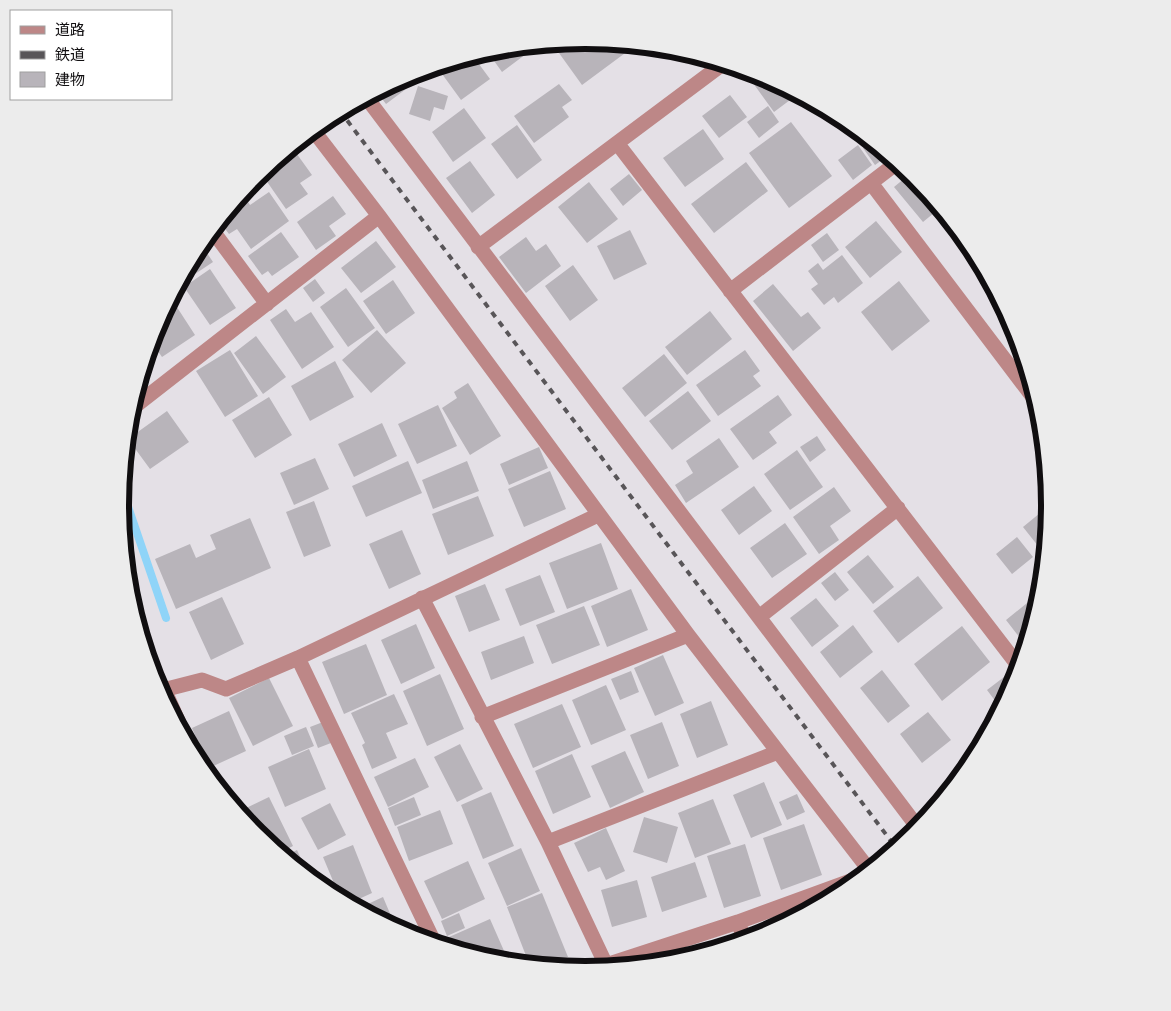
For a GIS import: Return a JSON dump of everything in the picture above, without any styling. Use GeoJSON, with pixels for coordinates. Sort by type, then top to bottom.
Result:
{"type":"FeatureCollection","features":[{"type":"Feature","properties":{"kind":"street"},"geometry":{"type":"LineString","coordinates":[[478,247],[717,68]]}},
{"type":"Feature","properties":{"kind":"street"},"geometry":{"type":"LineString","coordinates":[[370,103],[914,822]]}},
{"type":"Feature","properties":{"kind":"street"},"geometry":{"type":"LineString","coordinates":[[317,136],[379,216],[688,635],[866,867]]}},
{"type":"Feature","properties":{"kind":"street"},"geometry":{"type":"LineString","coordinates":[[617,143],[1015,661]]}},
{"type":"Feature","properties":{"kind":"street"},"geometry":{"type":"LineString","coordinates":[[730,291],[892,167]]}},
{"type":"Feature","properties":{"kind":"street"},"geometry":{"type":"LineString","coordinates":[[871,183],[1028,391]]}},
{"type":"Feature","properties":{"kind":"street"},"geometry":{"type":"LineString","coordinates":[[141,401],[379,216]]}},
{"type":"Feature","properties":{"kind":"street"},"geometry":{"type":"LineString","coordinates":[[217,236],[267,304]]}},
{"type":"Feature","properties":{"kind":"street"},"geometry":{"type":"LineString","coordinates":[[759,617],[898,508]]}},
{"type":"Feature","properties":{"kind":"street"},"geometry":{"type":"LineString","coordinates":[[168,689],[202,680],[226,689],[298,658],[598,515]]}},
{"type":"Feature","properties":{"kind":"street"},"geometry":{"type":"LineString","coordinates":[[422,598],[548,842],[604,961]]}},
{"type":"Feature","properties":{"kind":"street"},"geometry":{"type":"LineString","coordinates":[[482,717],[688,635]]}},
{"type":"Feature","properties":{"kind":"street"},"geometry":{"type":"LineString","coordinates":[[298,658],[432,935]]}},
{"type":"Feature","properties":{"kind":"street"},"geometry":{"type":"LineString","coordinates":[[548,842],[778,752]]}},
{"type":"Feature","properties":{"kind":"street"},"geometry":{"type":"LineString","coordinates":[[620,961],[738,922],[839,885]]}},
{"type":"Feature","properties":{"kind":"street"},"geometry":{"type":"LineString","coordinates":[[738,922],[742,934]]}},
{"type":"Feature","properties":{"kind":"green space"},"geometry":{"type":"Polygon","coordinates":[[[707,944],[711,945],[704,947],[691,950],[707,944]]]}},
{"type":"Feature","properties":{"kind":"building"},"geometry":{"type":"Polygon","coordinates":[[[586,49],[628,51],[582,85],[559,53],[563,50],[586,49]]]}},
{"type":"Feature","properties":{"kind":"building"},"geometry":{"type":"Polygon","coordinates":[[[528,53],[502,72],[493,59],[528,53]]]}},
{"type":"Feature","properties":{"kind":"building"},"geometry":{"type":"Polygon","coordinates":[[[477,62],[490,79],[461,100],[441,72],[477,62]]]}},
{"type":"Feature","properties":{"kind":"building"},"geometry":{"type":"Polygon","coordinates":[[[755,82],[792,98],[774,112],[753,83],[755,82]]]}},
{"type":"Feature","properties":{"kind":"building"},"geometry":{"type":"Polygon","coordinates":[[[559,84],[572,100],[562,107],[569,117],[534,143],[514,116],[559,84]]]}},
{"type":"Feature","properties":{"kind":"building"},"geometry":{"type":"Polygon","coordinates":[[[409,85],[410,86],[386,104],[381,97],[409,85]]]}},
{"type":"Feature","properties":{"kind":"building"},"geometry":{"type":"Polygon","coordinates":[[[418,86],[448,96],[444,110],[434,107],[430,121],[409,114],[418,86]]]}},
{"type":"Feature","properties":{"kind":"building"},"geometry":{"type":"Polygon","coordinates":[[[730,95],[747,117],[719,138],[702,116],[730,95]]]}},
{"type":"Feature","properties":{"kind":"building"},"geometry":{"type":"Polygon","coordinates":[[[768,106],[779,122],[759,138],[747,122],[768,106]]]}},
{"type":"Feature","properties":{"kind":"building"},"geometry":{"type":"Polygon","coordinates":[[[464,108],[486,138],[453,162],[432,132],[464,108]]]}},
{"type":"Feature","properties":{"kind":"building"},"geometry":{"type":"Polygon","coordinates":[[[791,122],[832,176],[789,208],[749,153],[791,122]]]}},
{"type":"Feature","properties":{"kind":"building"},"geometry":{"type":"Polygon","coordinates":[[[517,125],[542,160],[517,179],[491,144],[517,125]]]}},
{"type":"Feature","properties":{"kind":"building"},"geometry":{"type":"Polygon","coordinates":[[[703,129],[724,159],[685,187],[663,158],[703,129]]]}},
{"type":"Feature","properties":{"kind":"building"},"geometry":{"type":"Polygon","coordinates":[[[858,145],[872,165],[853,180],[838,160],[858,145]]]}},
{"type":"Feature","properties":{"kind":"building"},"geometry":{"type":"Polygon","coordinates":[[[867,145],[883,159],[875,165],[863,148],[867,145]]]}},
{"type":"Feature","properties":{"kind":"building"},"geometry":{"type":"Polygon","coordinates":[[[296,152],[312,175],[300,183],[308,194],[286,209],[266,180],[296,152]]]}},
{"type":"Feature","properties":{"kind":"building"},"geometry":{"type":"Polygon","coordinates":[[[470,161],[495,195],[472,213],[446,178],[470,161]]]}},
{"type":"Feature","properties":{"kind":"building"},"geometry":{"type":"Polygon","coordinates":[[[746,162],[768,191],[714,233],[691,204],[746,162]]]}},
{"type":"Feature","properties":{"kind":"building"},"geometry":{"type":"Polygon","coordinates":[[[629,174],[642,190],[623,206],[610,189],[629,174]]]}},
{"type":"Feature","properties":{"kind":"building"},"geometry":{"type":"Polygon","coordinates":[[[904,179],[935,212],[923,222],[894,187],[904,179]]]}},
{"type":"Feature","properties":{"kind":"building"},"geometry":{"type":"Polygon","coordinates":[[[589,182],[618,219],[587,243],[558,207],[589,182]]]}},
{"type":"Feature","properties":{"kind":"building"},"geometry":{"type":"Polygon","coordinates":[[[269,192],[289,221],[251,249],[237,229],[229,234],[223,227],[237,210],[248,202],[250,205],[269,192]]]}},
{"type":"Feature","properties":{"kind":"building"},"geometry":{"type":"Polygon","coordinates":[[[333,196],[346,214],[329,226],[336,236],[316,250],[297,222],[333,196]]]}},
{"type":"Feature","properties":{"kind":"building"},"geometry":{"type":"Polygon","coordinates":[[[876,221],[902,252],[870,278],[845,247],[876,221]]]}},
{"type":"Feature","properties":{"kind":"building"},"geometry":{"type":"Polygon","coordinates":[[[630,230],[647,264],[614,280],[597,246],[630,230]]]}},
{"type":"Feature","properties":{"kind":"building"},"geometry":{"type":"Polygon","coordinates":[[[281,232],[299,257],[272,276],[268,271],[262,275],[248,256],[281,232]]]}},
{"type":"Feature","properties":{"kind":"building"},"geometry":{"type":"Polygon","coordinates":[[[827,233],[839,250],[823,262],[811,245],[827,233]]]}},
{"type":"Feature","properties":{"kind":"building"},"geometry":{"type":"Polygon","coordinates":[[[526,237],[536,251],[546,244],[561,266],[526,293],[499,257],[526,237]]]}},
{"type":"Feature","properties":{"kind":"building"},"geometry":{"type":"Polygon","coordinates":[[[376,241],[396,267],[361,293],[341,268],[376,241]]]}},
{"type":"Feature","properties":{"kind":"building"},"geometry":{"type":"Polygon","coordinates":[[[206,252],[213,262],[190,278],[206,252]]]}},
{"type":"Feature","properties":{"kind":"building"},"geometry":{"type":"Polygon","coordinates":[[[842,255],[863,283],[838,303],[834,297],[824,305],[811,289],[818,284],[808,271],[818,263],[823,270],[842,255]]]}},
{"type":"Feature","properties":{"kind":"building"},"geometry":{"type":"Polygon","coordinates":[[[573,265],[598,300],[570,321],[545,286],[573,265]]]}},
{"type":"Feature","properties":{"kind":"building"},"geometry":{"type":"Polygon","coordinates":[[[210,269],[236,308],[210,325],[185,286],[210,269]]]}},
{"type":"Feature","properties":{"kind":"building"},"geometry":{"type":"Polygon","coordinates":[[[315,279],[325,293],[313,302],[303,288],[315,279]]]}},
{"type":"Feature","properties":{"kind":"building"},"geometry":{"type":"Polygon","coordinates":[[[393,280],[415,313],[386,334],[363,301],[393,280]]]}},
{"type":"Feature","properties":{"kind":"building"},"geometry":{"type":"Polygon","coordinates":[[[899,281],[930,321],[892,351],[861,312],[899,281]]]}},
{"type":"Feature","properties":{"kind":"building"},"geometry":{"type":"Polygon","coordinates":[[[773,284],[801,317],[808,312],[821,328],[793,351],[753,301],[773,284]]]}},
{"type":"Feature","properties":{"kind":"building"},"geometry":{"type":"Polygon","coordinates":[[[346,288],[375,328],[348,347],[320,307],[346,288]]]}},
{"type":"Feature","properties":{"kind":"building"},"geometry":{"type":"Polygon","coordinates":[[[175,305],[195,335],[162,357],[157,349],[175,305]]]}},
{"type":"Feature","properties":{"kind":"building"},"geometry":{"type":"Polygon","coordinates":[[[286,309],[295,322],[311,312],[334,347],[302,369],[270,320],[286,309]]]}},
{"type":"Feature","properties":{"kind":"building"},"geometry":{"type":"Polygon","coordinates":[[[710,311],[732,339],[687,375],[665,347],[710,311]]]}},
{"type":"Feature","properties":{"kind":"building"},"geometry":{"type":"Polygon","coordinates":[[[377,330],[406,363],[371,393],[342,360],[377,330]]]}},
{"type":"Feature","properties":{"kind":"building"},"geometry":{"type":"Polygon","coordinates":[[[256,336],[286,377],[263,394],[234,353],[256,336]]]}},
{"type":"Feature","properties":{"kind":"building"},"geometry":{"type":"Polygon","coordinates":[[[230,350],[258,396],[225,417],[196,371],[230,350]]]}},
{"type":"Feature","properties":{"kind":"building"},"geometry":{"type":"Polygon","coordinates":[[[745,350],[760,371],[753,376],[761,386],[718,416],[696,385],[745,350]]]}},
{"type":"Feature","properties":{"kind":"building"},"geometry":{"type":"Polygon","coordinates":[[[664,354],[687,383],[645,417],[622,388],[664,354]]]}},
{"type":"Feature","properties":{"kind":"building"},"geometry":{"type":"Polygon","coordinates":[[[335,361],[354,397],[310,421],[291,386],[335,361]]]}},
{"type":"Feature","properties":{"kind":"building"},"geometry":{"type":"Polygon","coordinates":[[[468,383],[501,436],[470,455],[442,408],[457,398],[454,392],[468,383]]]}},
{"type":"Feature","properties":{"kind":"building"},"geometry":{"type":"Polygon","coordinates":[[[688,391],[711,421],[672,450],[649,421],[688,391]]]}},
{"type":"Feature","properties":{"kind":"building"},"geometry":{"type":"Polygon","coordinates":[[[778,395],[792,415],[769,432],[777,443],[753,460],[730,429],[778,395]]]}},
{"type":"Feature","properties":{"kind":"building"},"geometry":{"type":"Polygon","coordinates":[[[269,397],[292,435],[255,458],[232,420],[269,397]]]}},
{"type":"Feature","properties":{"kind":"building"},"geometry":{"type":"Polygon","coordinates":[[[438,405],[457,446],[417,464],[398,424],[438,405]]]}},
{"type":"Feature","properties":{"kind":"building"},"geometry":{"type":"Polygon","coordinates":[[[167,411],[189,442],[150,469],[133,446],[135,434],[167,411]]]}},
{"type":"Feature","properties":{"kind":"building"},"geometry":{"type":"Polygon","coordinates":[[[382,423],[397,456],[354,477],[338,444],[382,423]]]}},
{"type":"Feature","properties":{"kind":"building"},"geometry":{"type":"Polygon","coordinates":[[[817,436],[826,450],[810,462],[800,447],[817,436]]]}},
{"type":"Feature","properties":{"kind":"building"},"geometry":{"type":"Polygon","coordinates":[[[719,438],[739,467],[686,503],[675,485],[693,473],[686,461],[719,438]]]}},
{"type":"Feature","properties":{"kind":"building"},"geometry":{"type":"Polygon","coordinates":[[[539,447],[548,468],[509,485],[500,464],[539,447]]]}},
{"type":"Feature","properties":{"kind":"building"},"geometry":{"type":"Polygon","coordinates":[[[797,450],[823,487],[790,510],[764,474],[797,450]]]}},
{"type":"Feature","properties":{"kind":"building"},"geometry":{"type":"Polygon","coordinates":[[[315,458],[329,489],[294,505],[280,473],[315,458]]]}},
{"type":"Feature","properties":{"kind":"building"},"geometry":{"type":"Polygon","coordinates":[[[408,461],[422,493],[366,517],[352,486],[408,461]]]}},
{"type":"Feature","properties":{"kind":"building"},"geometry":{"type":"Polygon","coordinates":[[[467,461],[479,491],[433,509],[422,480],[467,461]]]}},
{"type":"Feature","properties":{"kind":"building"},"geometry":{"type":"Polygon","coordinates":[[[550,471],[566,509],[524,527],[508,489],[550,471]]]}},
{"type":"Feature","properties":{"kind":"building"},"geometry":{"type":"Polygon","coordinates":[[[754,486],[772,511],[739,535],[721,510],[754,486]]]}},
{"type":"Feature","properties":{"kind":"building"},"geometry":{"type":"Polygon","coordinates":[[[834,487],[851,511],[830,526],[839,540],[819,554],[793,517],[834,487]]]}},
{"type":"Feature","properties":{"kind":"building"},"geometry":{"type":"Polygon","coordinates":[[[478,496],[494,536],[448,555],[432,514],[478,496]]]}},
{"type":"Feature","properties":{"kind":"building"},"geometry":{"type":"Polygon","coordinates":[[[314,501],[331,546],[304,557],[286,512],[314,501]]]}},
{"type":"Feature","properties":{"kind":"building"},"geometry":{"type":"Polygon","coordinates":[[[1042,512],[1040,548],[1023,527],[1042,512]]]}},
{"type":"Feature","properties":{"kind":"building"},"geometry":{"type":"Polygon","coordinates":[[[250,518],[271,568],[176,609],[155,559],[190,544],[196,558],[216,549],[210,535],[250,518]]]}},
{"type":"Feature","properties":{"kind":"building"},"geometry":{"type":"Polygon","coordinates":[[[785,523],[807,554],[772,578],[750,548],[785,523]]]}},
{"type":"Feature","properties":{"kind":"building"},"geometry":{"type":"Polygon","coordinates":[[[402,530],[421,574],[389,589],[369,544],[402,530]]]}},
{"type":"Feature","properties":{"kind":"building"},"geometry":{"type":"Polygon","coordinates":[[[1017,537],[1033,557],[1012,574],[996,554],[1017,537]]]}},
{"type":"Feature","properties":{"kind":"building"},"geometry":{"type":"Polygon","coordinates":[[[601,543],[618,589],[567,609],[549,563],[601,543]]]}},
{"type":"Feature","properties":{"kind":"building"},"geometry":{"type":"Polygon","coordinates":[[[868,555],[894,587],[873,604],[847,572],[868,555]]]}},
{"type":"Feature","properties":{"kind":"building"},"geometry":{"type":"Polygon","coordinates":[[[835,572],[849,590],[835,601],[821,583],[835,572]]]}},
{"type":"Feature","properties":{"kind":"building"},"geometry":{"type":"Polygon","coordinates":[[[540,575],[555,612],[520,626],[505,589],[540,575]]]}},
{"type":"Feature","properties":{"kind":"building"},"geometry":{"type":"Polygon","coordinates":[[[918,576],[943,608],[898,643],[873,611],[918,576]]]}},
{"type":"Feature","properties":{"kind":"building"},"geometry":{"type":"Polygon","coordinates":[[[485,584],[500,620],[469,632],[455,596],[485,584]]]}},
{"type":"Feature","properties":{"kind":"building"},"geometry":{"type":"Polygon","coordinates":[[[631,589],[648,630],[607,647],[591,606],[631,589]]]}},
{"type":"Feature","properties":{"kind":"building"},"geometry":{"type":"Polygon","coordinates":[[[222,597],[244,644],[211,660],[189,612],[222,597]]]}},
{"type":"Feature","properties":{"kind":"building"},"geometry":{"type":"Polygon","coordinates":[[[816,598],[839,626],[812,647],[790,618],[816,598]]]}},
{"type":"Feature","properties":{"kind":"building"},"geometry":{"type":"Polygon","coordinates":[[[1032,599],[1022,640],[1006,620],[1032,599]]]}},
{"type":"Feature","properties":{"kind":"building"},"geometry":{"type":"Polygon","coordinates":[[[584,606],[600,645],[552,664],[536,625],[584,606]]]}},
{"type":"Feature","properties":{"kind":"building"},"geometry":{"type":"Polygon","coordinates":[[[416,624],[435,668],[401,684],[381,640],[416,624]]]}},
{"type":"Feature","properties":{"kind":"building"},"geometry":{"type":"Polygon","coordinates":[[[853,625],[873,652],[840,678],[820,652],[853,625]]]}},
{"type":"Feature","properties":{"kind":"building"},"geometry":{"type":"Polygon","coordinates":[[[962,626],[990,662],[942,701],[914,664],[962,626]]]}},
{"type":"Feature","properties":{"kind":"building"},"geometry":{"type":"Polygon","coordinates":[[[524,636],[534,663],[491,680],[481,652],[524,636]]]}},
{"type":"Feature","properties":{"kind":"building"},"geometry":{"type":"Polygon","coordinates":[[[366,644],[387,695],[344,714],[322,662],[366,644]]]}},
{"type":"Feature","properties":{"kind":"building"},"geometry":{"type":"Polygon","coordinates":[[[663,655],[684,703],[655,716],[634,668],[663,655]]]}},
{"type":"Feature","properties":{"kind":"building"},"geometry":{"type":"Polygon","coordinates":[[[882,670],[910,706],[888,723],[860,688],[882,670]]]}},
{"type":"Feature","properties":{"kind":"building"},"geometry":{"type":"Polygon","coordinates":[[[631,671],[639,692],[620,700],[611,679],[631,671]]]}},
{"type":"Feature","properties":{"kind":"building"},"geometry":{"type":"Polygon","coordinates":[[[440,674],[464,729],[427,746],[403,691],[440,674]]]}},
{"type":"Feature","properties":{"kind":"building"},"geometry":{"type":"Polygon","coordinates":[[[1004,677],[1007,680],[997,703],[987,690],[1004,677]]]}},
{"type":"Feature","properties":{"kind":"building"},"geometry":{"type":"Polygon","coordinates":[[[269,678],[293,726],[253,746],[229,698],[269,678]]]}},
{"type":"Feature","properties":{"kind":"building"},"geometry":{"type":"Polygon","coordinates":[[[606,685],[626,730],[591,745],[572,700],[606,685]]]}},
{"type":"Feature","properties":{"kind":"building"},"geometry":{"type":"Polygon","coordinates":[[[394,694],[408,724],[386,733],[397,758],[372,769],[362,745],[365,743],[351,713],[394,694]]]}},
{"type":"Feature","properties":{"kind":"building"},"geometry":{"type":"Polygon","coordinates":[[[711,701],[728,745],[697,758],[680,714],[711,701]]]}},
{"type":"Feature","properties":{"kind":"building"},"geometry":{"type":"Polygon","coordinates":[[[562,704],[581,747],[533,768],[514,724],[562,704]]]}},
{"type":"Feature","properties":{"kind":"building"},"geometry":{"type":"Polygon","coordinates":[[[229,711],[246,751],[211,767],[204,755],[192,728],[229,711]]]}},
{"type":"Feature","properties":{"kind":"building"},"geometry":{"type":"Polygon","coordinates":[[[928,712],[951,740],[922,763],[900,734],[928,712]]]}},
{"type":"Feature","properties":{"kind":"building"},"geometry":{"type":"Polygon","coordinates":[[[323,722],[331,743],[318,748],[310,727],[323,722]]]}},
{"type":"Feature","properties":{"kind":"building"},"geometry":{"type":"Polygon","coordinates":[[[662,722],[679,766],[648,779],[630,735],[662,722]]]}},
{"type":"Feature","properties":{"kind":"building"},"geometry":{"type":"Polygon","coordinates":[[[306,727],[314,746],[292,755],[284,736],[306,727]]]}},
{"type":"Feature","properties":{"kind":"building"},"geometry":{"type":"Polygon","coordinates":[[[460,744],[483,789],[457,802],[434,757],[460,744]]]}},
{"type":"Feature","properties":{"kind":"building"},"geometry":{"type":"Polygon","coordinates":[[[309,749],[326,789],[285,807],[268,767],[309,749]]]}},
{"type":"Feature","properties":{"kind":"building"},"geometry":{"type":"Polygon","coordinates":[[[625,751],[644,792],[610,808],[591,766],[625,751]]]}},
{"type":"Feature","properties":{"kind":"building"},"geometry":{"type":"Polygon","coordinates":[[[572,754],[591,797],[553,814],[535,771],[572,754]]]}},
{"type":"Feature","properties":{"kind":"building"},"geometry":{"type":"Polygon","coordinates":[[[415,758],[429,787],[388,807],[374,777],[415,758]]]}},
{"type":"Feature","properties":{"kind":"building"},"geometry":{"type":"Polygon","coordinates":[[[764,782],[782,825],[751,838],[733,795],[764,782]]]}},
{"type":"Feature","properties":{"kind":"building"},"geometry":{"type":"Polygon","coordinates":[[[491,792],[514,846],[483,859],[461,805],[491,792]]]}},
{"type":"Feature","properties":{"kind":"building"},"geometry":{"type":"Polygon","coordinates":[[[797,794],[805,812],[787,820],[779,802],[797,794]]]}},
{"type":"Feature","properties":{"kind":"building"},"geometry":{"type":"Polygon","coordinates":[[[269,797],[293,846],[285,850],[244,809],[269,797]]]}},
{"type":"Feature","properties":{"kind":"building"},"geometry":{"type":"Polygon","coordinates":[[[414,797],[421,815],[395,826],[388,808],[414,797]]]}},
{"type":"Feature","properties":{"kind":"building"},"geometry":{"type":"Polygon","coordinates":[[[713,799],[731,844],[695,858],[678,813],[713,799]]]}},
{"type":"Feature","properties":{"kind":"building"},"geometry":{"type":"Polygon","coordinates":[[[330,803],[346,835],[318,850],[301,818],[330,803]]]}},
{"type":"Feature","properties":{"kind":"building"},"geometry":{"type":"Polygon","coordinates":[[[440,810],[453,844],[409,861],[397,827],[440,810]]]}},
{"type":"Feature","properties":{"kind":"building"},"geometry":{"type":"Polygon","coordinates":[[[644,817],[678,827],[667,863],[633,852],[644,817]]]}},
{"type":"Feature","properties":{"kind":"building"},"geometry":{"type":"Polygon","coordinates":[[[804,824],[822,875],[781,890],[763,838],[804,824]]]}},
{"type":"Feature","properties":{"kind":"building"},"geometry":{"type":"Polygon","coordinates":[[[606,828],[625,871],[606,880],[600,867],[588,872],[574,843],[606,828]]]}},
{"type":"Feature","properties":{"kind":"building"},"geometry":{"type":"Polygon","coordinates":[[[745,844],[761,896],[724,908],[707,856],[745,844]]]}},
{"type":"Feature","properties":{"kind":"building"},"geometry":{"type":"Polygon","coordinates":[[[353,845],[372,893],[356,900],[336,887],[323,857],[353,845]]]}},
{"type":"Feature","properties":{"kind":"building"},"geometry":{"type":"Polygon","coordinates":[[[521,848],[540,891],[507,906],[488,863],[521,848]]]}},
{"type":"Feature","properties":{"kind":"building"},"geometry":{"type":"Polygon","coordinates":[[[297,850],[304,866],[290,854],[297,850]]]}},
{"type":"Feature","properties":{"kind":"building"},"geometry":{"type":"Polygon","coordinates":[[[468,861],[485,899],[442,919],[424,881],[468,861]]]}},
{"type":"Feature","properties":{"kind":"building"},"geometry":{"type":"Polygon","coordinates":[[[695,862],[707,897],[662,912],[651,877],[695,862]]]}},
{"type":"Feature","properties":{"kind":"building"},"geometry":{"type":"Polygon","coordinates":[[[637,880],[647,917],[612,927],[601,890],[637,880]]]}},
{"type":"Feature","properties":{"kind":"building"},"geometry":{"type":"Polygon","coordinates":[[[542,893],[568,957],[558,961],[527,958],[507,907],[542,893]]]}},
{"type":"Feature","properties":{"kind":"building"},"geometry":{"type":"Polygon","coordinates":[[[383,897],[392,919],[383,915],[365,905],[383,897]]]}},
{"type":"Feature","properties":{"kind":"building"},"geometry":{"type":"Polygon","coordinates":[[[459,913],[465,928],[447,936],[441,921],[459,913]]]}},
{"type":"Feature","properties":{"kind":"building"},"geometry":{"type":"Polygon","coordinates":[[[490,919],[506,955],[467,947],[451,942],[449,937],[490,919]]]}},
{"type":"Feature","properties":{"kind":"waterway"},"geometry":{"type":"LineString","coordinates":[[129,510],[166,618]]}},
{"type":"Feature","properties":{"kind":"railway"},"geometry":{"type":"LineString","coordinates":[[345,118],[893,843]]}}]}
